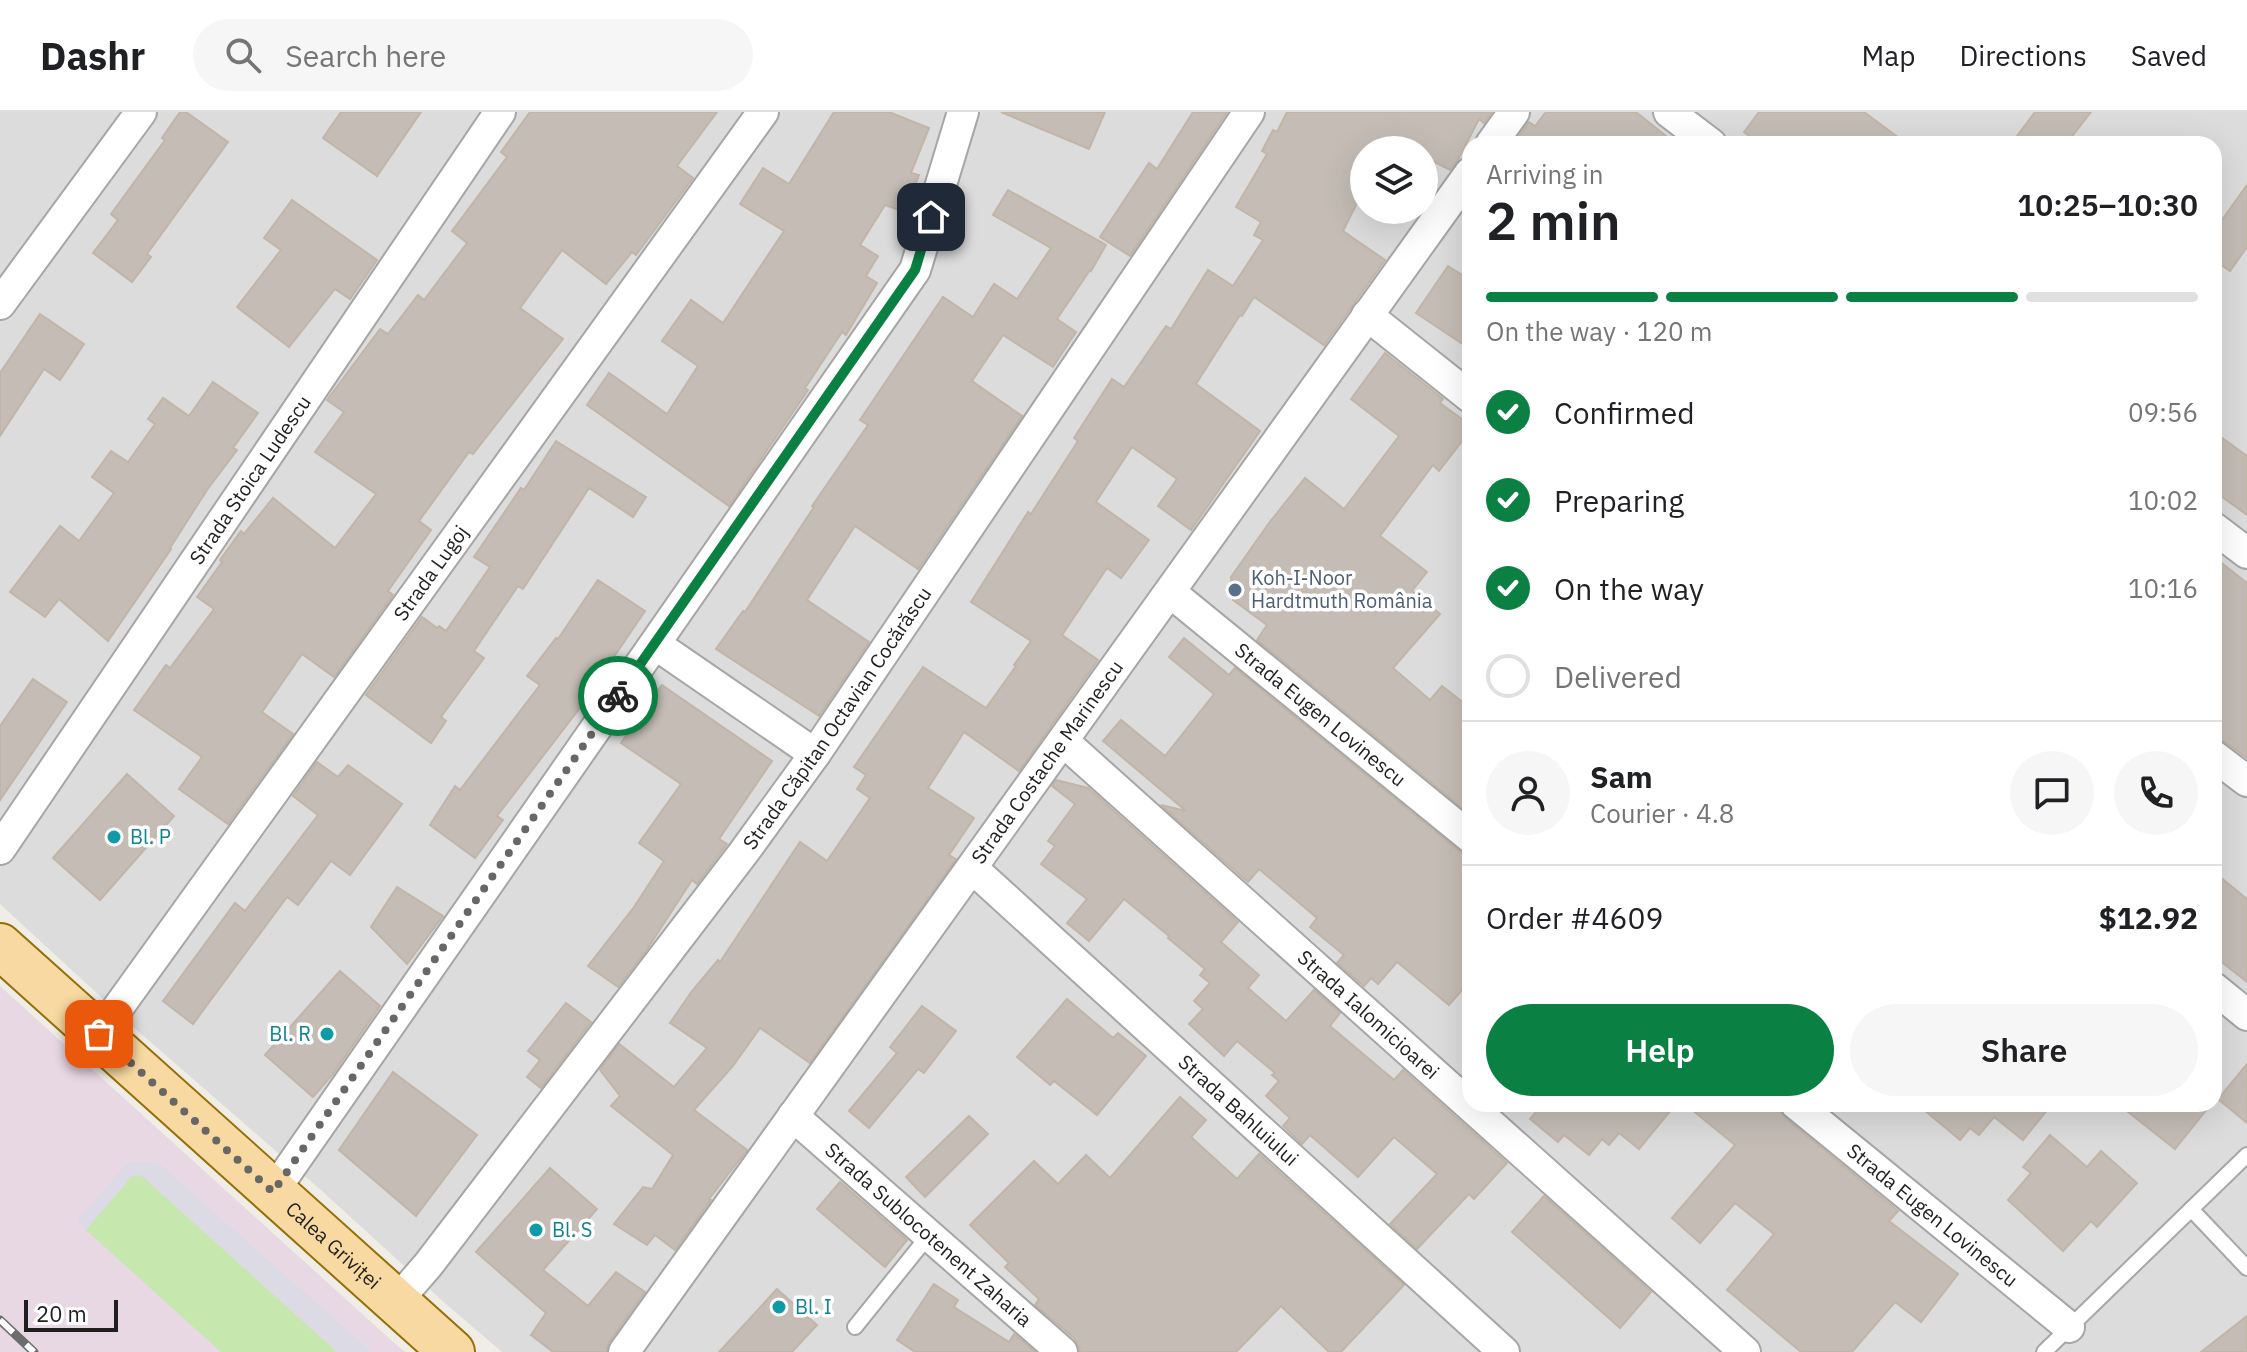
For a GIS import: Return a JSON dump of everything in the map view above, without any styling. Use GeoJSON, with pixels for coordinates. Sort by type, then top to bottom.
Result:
{"type":"FeatureCollection","features":[{"type":"Feature","properties":{"kind":"main road","name":"Calea Griviței"},"geometry":{"type":"LineString","coordinates":[[0,946],[452,1352]]}},
{"type":"Feature","properties":{"kind":"street"},"geometry":{"type":"LineString","coordinates":[[0,304],[141,112]]}},
{"type":"Feature","properties":{"kind":"street","name":"Strada Stoica Ludescu"},"geometry":{"type":"LineString","coordinates":[[0,849],[500,112]]}},
{"type":"Feature","properties":{"kind":"street","name":"Strada Lugoj"},"geometry":{"type":"LineString","coordinates":[[99,1034],[763,112]]}},
{"type":"Feature","properties":{"kind":"street"},"geometry":{"type":"LineString","coordinates":[[273,1192],[915,270],[963,112]]}},
{"type":"Feature","properties":{"kind":"street","name":"Strada Căpitan Octavian Cocărăscu"},"geometry":{"type":"LineString","coordinates":[[396,1302],[428,1265],[620,1015],[815,754],[1249,112]]}},
{"type":"Feature","properties":{"kind":"street"},"geometry":{"type":"LineString","coordinates":[[1497,136],[1514,112]]}},
{"type":"Feature","properties":{"kind":"street"},"geometry":{"type":"LineString","coordinates":[[1669,112],[1700,136]]}},
{"type":"Feature","properties":{"kind":"street","name":"Strada Costache Marinescu"},"geometry":{"type":"LineString","coordinates":[[624,1352],[1367,315],[1462,191]]}},
{"type":"Feature","properties":{"kind":"street"},"geometry":{"type":"LineString","coordinates":[[1367,315],[1462,391]]}},
{"type":"Feature","properties":{"kind":"street"},"geometry":{"type":"LineString","coordinates":[[2222,534],[2247,553]]}},
{"type":"Feature","properties":{"kind":"street","name":"Strada Eugen Lovinescu"},"geometry":{"type":"LineString","coordinates":[[1170,592],[1462,830]]}},
{"type":"Feature","properties":{"kind":"street"},"geometry":{"type":"LineString","coordinates":[[655,644],[815,754]]}},
{"type":"Feature","properties":{"kind":"street","name":"Strada Ialomicioarei"},"geometry":{"type":"LineString","coordinates":[[1063,741],[1462,1098]]}},
{"type":"Feature","properties":{"kind":"street"},"geometry":{"type":"LineString","coordinates":[[2222,762],[2247,781]]}},
{"type":"Feature","properties":{"kind":"street","name":"Strada Bahluiului"},"geometry":{"type":"LineString","coordinates":[[972,868],[1504,1352]]}},
{"type":"Feature","properties":{"kind":"street"},"geometry":{"type":"LineString","coordinates":[[2222,995],[2247,1015]]}},
{"type":"Feature","properties":{"kind":"street","name":"Strada Ialomicioarei"},"geometry":{"type":"LineString","coordinates":[[1477,1112],[1745,1352]]}},
{"type":"Feature","properties":{"kind":"street","name":"Strada Eugen Lovinescu"},"geometry":{"type":"LineString","coordinates":[[1806,1112],[2069,1327]]}},
{"type":"Feature","properties":{"kind":"street","name":"Strada Sublocotenent Zaharia"},"geometry":{"type":"LineString","coordinates":[[793,1116],[1062,1352]]}},
{"type":"Feature","properties":{"kind":"lane"},"geometry":{"type":"LineString","coordinates":[[2044,1352],[2247,1155]]}},
{"type":"Feature","properties":{"kind":"lane"},"geometry":{"type":"LineString","coordinates":[[2191,1209],[2247,1268]]}},
{"type":"Feature","properties":{"kind":"lane"},"geometry":{"type":"LineString","coordinates":[[855,1327],[929,1235]]}},
{"type":"Feature","properties":{"kind":"shaded area"},"geometry":{"type":"Polygon","coordinates":[[[0,112],[2247,112],[2247,1352],[502,1352],[139,1032],[0,904],[0,112]]]}},
{"type":"Feature","properties":{"kind":"shaded area"},"geometry":{"type":"Polygon","coordinates":[[[0,986],[392,1341],[405,1352],[0,1352],[0,986]]]}},
{"type":"Feature","properties":{"kind":"shaded area"},"geometry":{"type":"Polygon","coordinates":[[[156,1161],[372,1352],[337,1352],[141,1175],[132,1176],[86,1230],[77,1221],[127,1163],[156,1161]]]}},
{"type":"Feature","properties":{"kind":"green space"},"geometry":{"type":"Polygon","coordinates":[[[141,1175],[337,1352],[221,1352],[86,1230],[132,1176],[141,1175]]]}},
{"type":"Feature","properties":{"kind":"building"},"geometry":{"type":"Polygon","coordinates":[[[180,112],[186,112],[228,142],[147,254],[151,257],[132,282],[93,253],[118,220],[111,214],[165,140],[162,138],[180,112]]]}},
{"type":"Feature","properties":{"kind":"building"},"geometry":{"type":"Polygon","coordinates":[[[341,112],[421,112],[377,176],[323,138],[341,112]]]}},
{"type":"Feature","properties":{"kind":"building"},"geometry":{"type":"Polygon","coordinates":[[[530,112],[717,112],[677,166],[693,178],[636,255],[632,252],[606,284],[562,250],[520,308],[563,339],[473,454],[469,452],[419,521],[431,530],[388,591],[393,595],[334,677],[302,654],[262,712],[293,734],[228,824],[179,789],[202,757],[134,710],[166,665],[170,668],[214,609],[197,597],[241,531],[244,534],[273,498],[335,548],[376,494],[315,452],[344,412],[327,400],[380,329],[388,334],[418,295],[424,300],[467,243],[452,231],[507,157],[501,152],[530,112]]]}},
{"type":"Feature","properties":{"kind":"building"},"geometry":{"type":"Polygon","coordinates":[[[834,112],[889,112],[929,128],[911,173],[919,175],[905,212],[885,205],[860,245],[878,256],[866,276],[877,283],[846,335],[842,332],[805,388],[808,390],[729,506],[587,405],[609,373],[667,414],[698,366],[662,341],[691,300],[723,323],[784,231],[740,204],[763,168],[789,184],[834,112]]]}},
{"type":"Feature","properties":{"kind":"building"},"geometry":{"type":"Polygon","coordinates":[[[1001,112],[1105,112],[1089,149],[1001,112]]]}},
{"type":"Feature","properties":{"kind":"building"},"geometry":{"type":"Polygon","coordinates":[[[1193,112],[1227,112],[1130,256],[1100,237],[1149,163],[1157,169],[1193,112]]]}},
{"type":"Feature","properties":{"kind":"building"},"geometry":{"type":"Polygon","coordinates":[[[1287,112],[1492,112],[1484,123],[1479,119],[1470,136],[1462,136],[1462,152],[1450,170],[1438,164],[1438,136],[1350,136],[1350,217],[1343,231],[1385,260],[1324,345],[1254,297],[1240,315],[1196,384],[1260,431],[1191,530],[1158,506],[1177,479],[1132,447],[1096,502],[1149,540],[1121,578],[1107,568],[1062,635],[1098,660],[1019,771],[964,732],[928,788],[974,818],[949,855],[956,859],[810,1063],[760,1028],[733,1066],[694,1110],[747,1150],[675,1250],[655,1235],[647,1245],[614,1224],[643,1187],[652,1189],[673,1155],[611,1106],[620,1096],[600,1070],[619,1044],[674,1087],[707,1048],[670,1023],[692,991],[718,960],[720,962],[800,842],[827,861],[870,798],[857,789],[866,775],[854,767],[923,667],[986,708],[1031,641],[971,602],[1078,441],[1074,438],[1112,379],[1124,387],[1166,326],[1171,329],[1208,270],[1233,286],[1263,240],[1254,235],[1261,222],[1236,207],[1267,154],[1262,151],[1273,130],[1277,132],[1287,112]]]}},
{"type":"Feature","properties":{"kind":"building"},"geometry":{"type":"Polygon","coordinates":[[[1546,112],[1636,112],[1666,136],[1519,136],[1529,122],[1535,126],[1546,112]]]}},
{"type":"Feature","properties":{"kind":"building"},"geometry":{"type":"Polygon","coordinates":[[[1759,112],[1864,112],[1896,136],[1749,136],[1744,132],[1759,112]]]}},
{"type":"Feature","properties":{"kind":"building"},"geometry":{"type":"Polygon","coordinates":[[[2035,112],[2091,112],[2072,136],[2017,136],[2035,112]]]}},
{"type":"Feature","properties":{"kind":"building"},"geometry":{"type":"Polygon","coordinates":[[[2247,185],[2247,247],[2230,271],[2222,266],[2222,220],[2247,185]]]}},
{"type":"Feature","properties":{"kind":"building"},"geometry":{"type":"Polygon","coordinates":[[[1008,190],[1106,245],[1057,319],[1076,332],[1053,367],[1003,335],[972,381],[1022,416],[918,569],[855,526],[807,600],[869,642],[819,716],[716,649],[745,612],[868,425],[860,420],[943,297],[973,317],[994,284],[1017,299],[1051,248],[993,215],[1008,190]]]}},
{"type":"Feature","properties":{"kind":"building"},"geometry":{"type":"Polygon","coordinates":[[[292,200],[377,260],[350,299],[335,289],[289,347],[237,307],[281,250],[264,238],[292,200]]]}},
{"type":"Feature","properties":{"kind":"building"},"geometry":{"type":"Polygon","coordinates":[[[1448,266],[1462,275],[1462,344],[1416,313],[1448,266]]]}},
{"type":"Feature","properties":{"kind":"building"},"geometry":{"type":"Polygon","coordinates":[[[40,314],[84,344],[60,380],[44,369],[0,436],[0,373],[40,314]]]}},
{"type":"Feature","properties":{"kind":"building"},"geometry":{"type":"Polygon","coordinates":[[[1385,353],[1443,399],[1440,403],[1462,419],[1462,441],[1439,471],[1433,465],[1380,536],[1427,572],[1412,591],[1440,614],[1393,668],[1430,700],[1442,686],[1462,702],[1462,807],[1257,640],[1267,625],[1233,600],[1231,577],[1305,478],[1344,509],[1399,436],[1351,399],[1385,353]]]}},
{"type":"Feature","properties":{"kind":"building"},"geometry":{"type":"Polygon","coordinates":[[[213,382],[258,413],[233,448],[237,450],[207,490],[108,641],[59,599],[45,617],[10,592],[60,526],[79,541],[114,493],[92,477],[111,451],[128,462],[155,424],[148,419],[163,398],[189,416],[213,382]]]}},
{"type":"Feature","properties":{"kind":"building"},"geometry":{"type":"Polygon","coordinates":[[[2222,438],[2247,456],[2247,515],[2222,497],[2222,438]]]}},
{"type":"Feature","properties":{"kind":"building"},"geometry":{"type":"Polygon","coordinates":[[[556,441],[646,497],[633,517],[589,488],[523,589],[518,586],[474,651],[484,658],[441,717],[446,721],[431,743],[366,695],[422,617],[446,631],[490,567],[474,557],[556,441]]]}},
{"type":"Feature","properties":{"kind":"building"},"geometry":{"type":"Polygon","coordinates":[[[2222,563],[2247,583],[2247,758],[2222,741],[2222,563]]]}},
{"type":"Feature","properties":{"kind":"building"},"geometry":{"type":"Polygon","coordinates":[[[598,580],[645,611],[603,673],[605,675],[497,816],[503,820],[475,858],[430,825],[455,786],[460,790],[540,685],[527,676],[558,639],[598,580]]]}},
{"type":"Feature","properties":{"kind":"building"},"geometry":{"type":"Polygon","coordinates":[[[1184,638],[1229,675],[1235,668],[1462,852],[1462,990],[1449,1005],[1397,962],[1378,984],[1371,978],[1364,986],[1337,963],[1344,955],[1310,927],[1317,918],[1259,869],[1248,882],[1161,805],[1186,811],[1103,741],[1121,720],[1165,756],[1214,694],[1169,657],[1184,638]]]}},
{"type":"Feature","properties":{"kind":"building"},"geometry":{"type":"Polygon","coordinates":[[[33,679],[67,702],[0,800],[0,726],[33,679]]]}},
{"type":"Feature","properties":{"kind":"building"},"geometry":{"type":"Polygon","coordinates":[[[662,685],[772,761],[719,839],[727,844],[697,884],[692,880],[648,948],[618,987],[588,966],[634,907],[664,861],[639,843],[681,784],[621,743],[662,685]]]}},
{"type":"Feature","properties":{"kind":"building"},"geometry":{"type":"Polygon","coordinates":[[[317,762],[338,777],[348,765],[402,804],[350,875],[331,861],[298,905],[287,897],[193,1024],[163,1001],[235,903],[245,911],[318,815],[293,796],[317,762]]]}},
{"type":"Feature","properties":{"kind":"building","name":"Bl. P"},"geometry":{"type":"Polygon","coordinates":[[[127,774],[174,816],[100,900],[53,858],[127,774]]]}},
{"type":"Feature","properties":{"kind":"building"},"geometry":{"type":"Polygon","coordinates":[[[1056,780],[1088,788],[1238,922],[1221,942],[1259,975],[1248,988],[1286,1021],[1314,990],[1340,1013],[1330,1026],[1394,1080],[1403,1070],[1507,1163],[1474,1199],[1469,1194],[1417,1249],[1390,1224],[1437,1174],[1394,1137],[1358,1177],[1310,1135],[1302,1144],[1283,1126],[1290,1118],[1266,1096],[1279,1081],[1272,1075],[1275,1073],[1237,1041],[1224,1056],[1189,1024],[1203,1009],[1194,1001],[1210,983],[1200,975],[1205,969],[1124,899],[1089,941],[1067,923],[1087,899],[1041,864],[1055,846],[1048,841],[1075,804],[1052,786],[1056,780]]]}},
{"type":"Feature","properties":{"kind":"building"},"geometry":{"type":"Polygon","coordinates":[[[2222,879],[2247,899],[2247,982],[2222,962],[2222,879]]]}},
{"type":"Feature","properties":{"kind":"building"},"geometry":{"type":"Polygon","coordinates":[[[397,887],[443,916],[407,964],[371,927],[397,887]]]}},
{"type":"Feature","properties":{"kind":"building","name":"Bl. R"},"geometry":{"type":"Polygon","coordinates":[[[340,971],[380,1006],[333,1074],[313,1097],[265,1055],[340,971]]]}},
{"type":"Feature","properties":{"kind":"building"},"geometry":{"type":"Polygon","coordinates":[[[1067,999],[1113,1038],[1118,1033],[1146,1056],[1097,1115],[1054,1081],[1050,1085],[1017,1057],[1067,999]]]}},
{"type":"Feature","properties":{"kind":"building"},"geometry":{"type":"Polygon","coordinates":[[[566,1003],[591,1022],[541,1088],[527,1077],[540,1060],[528,1051],[566,1003]]]}},
{"type":"Feature","properties":{"kind":"building"},"geometry":{"type":"Polygon","coordinates":[[[922,1006],[956,1031],[924,1073],[918,1069],[869,1128],[849,1111],[897,1053],[890,1047],[922,1006]]]}},
{"type":"Feature","properties":{"kind":"building"},"geometry":{"type":"Polygon","coordinates":[[[2247,1064],[2247,1123],[2222,1102],[2222,1094],[2247,1064]]]}},
{"type":"Feature","properties":{"kind":"building"},"geometry":{"type":"Polygon","coordinates":[[[393,1072],[477,1135],[416,1216],[339,1150],[393,1072]]]}},
{"type":"Feature","properties":{"kind":"building"},"geometry":{"type":"Polygon","coordinates":[[[1180,1097],[1206,1120],[1191,1137],[1237,1179],[1259,1154],[1404,1285],[1341,1352],[1329,1352],[1281,1306],[1236,1352],[1080,1352],[1074,1338],[1035,1305],[1039,1299],[1005,1267],[1009,1263],[970,1225],[1034,1161],[1058,1184],[1086,1155],[1110,1178],[1180,1097]]]}},
{"type":"Feature","properties":{"kind":"building"},"geometry":{"type":"Polygon","coordinates":[[[1536,1112],[1669,1112],[1639,1149],[1619,1133],[1609,1145],[1602,1139],[1589,1155],[1564,1135],[1558,1142],[1530,1119],[1536,1112]]]}},
{"type":"Feature","properties":{"kind":"building"},"geometry":{"type":"Polygon","coordinates":[[[1695,1112],[1781,1112],[1898,1211],[1889,1221],[1958,1274],[1921,1322],[1895,1302],[1852,1352],[1801,1352],[1727,1290],[1774,1234],[1735,1203],[1700,1243],[1672,1218],[1735,1145],[1695,1112]]]}},
{"type":"Feature","properties":{"kind":"building"},"geometry":{"type":"Polygon","coordinates":[[[1927,1112],[2046,1112],[2023,1140],[1994,1117],[1979,1135],[1970,1128],[1960,1140],[1927,1112]]]}},
{"type":"Feature","properties":{"kind":"building"},"geometry":{"type":"Polygon","coordinates":[[[2128,1112],[2205,1112],[2175,1149],[2128,1112]]]}},
{"type":"Feature","properties":{"kind":"building"},"geometry":{"type":"Polygon","coordinates":[[[969,1116],[988,1134],[925,1197],[906,1177],[969,1116]]]}},
{"type":"Feature","properties":{"kind":"building"},"geometry":{"type":"Polygon","coordinates":[[[2050,1135],[2087,1167],[2101,1151],[2137,1183],[2097,1227],[2091,1221],[2063,1251],[2008,1200],[2031,1173],[2023,1167],[2050,1135]]]}},
{"type":"Feature","properties":{"kind":"building"},"geometry":{"type":"Polygon","coordinates":[[[550,1168],[597,1209],[543,1270],[588,1306],[616,1272],[645,1292],[609,1342],[606,1352],[553,1352],[531,1335],[546,1313],[476,1252],[550,1168]]]}},
{"type":"Feature","properties":{"kind":"building"},"geometry":{"type":"Polygon","coordinates":[[[840,1182],[907,1240],[885,1267],[817,1209],[840,1182]]]}},
{"type":"Feature","properties":{"kind":"building"},"geometry":{"type":"Polygon","coordinates":[[[1544,1196],[1651,1292],[1620,1328],[1512,1232],[1544,1196]]]}},
{"type":"Feature","properties":{"kind":"building"},"geometry":{"type":"Polygon","coordinates":[[[934,1284],[958,1300],[954,1307],[1009,1342],[1014,1334],[1035,1352],[915,1352],[897,1340],[934,1284]]]}},
{"type":"Feature","properties":{"kind":"building","name":"Bl. I"},"geometry":{"type":"Polygon","coordinates":[[[777,1289],[817,1325],[792,1352],[719,1352],[777,1289]]]}},
{"type":"Feature","properties":{"kind":"building"},"geometry":{"type":"Polygon","coordinates":[[[2247,1316],[2247,1352],[2201,1352],[2247,1316]]]}},
{"type":"Feature","properties":{"kind":"railway"},"geometry":{"type":"LineString","coordinates":[[0,1320],[34,1352]]}},
{"type":"Feature","properties":{"kind":"way so far"},"geometry":{"type":"LineString","coordinates":[[99,1034],[273,1192],[618,696]]}},
{"type":"Feature","properties":{"kind":"place","name":"Koh-I-Noor Hardtmuth România"},"geometry":{"type":"Point","coordinates":[1235,590]}},
{"type":"Feature","properties":{"kind":"place","name":"Bl. P"},"geometry":{"type":"Point","coordinates":[114,837]}},
{"type":"Feature","properties":{"kind":"place","name":"Bl. R"},"geometry":{"type":"Point","coordinates":[327,1034]}},
{"type":"Feature","properties":{"kind":"place","name":"Bl. S"},"geometry":{"type":"Point","coordinates":[536,1230]}},
{"type":"Feature","properties":{"kind":"place","name":"Bl. I"},"geometry":{"type":"Point","coordinates":[779,1307]}},
{"type":"Feature","properties":{"kind":"route"},"geometry":{"type":"LineString","coordinates":[[618,696],[915,270],[931,217]]}}]}
